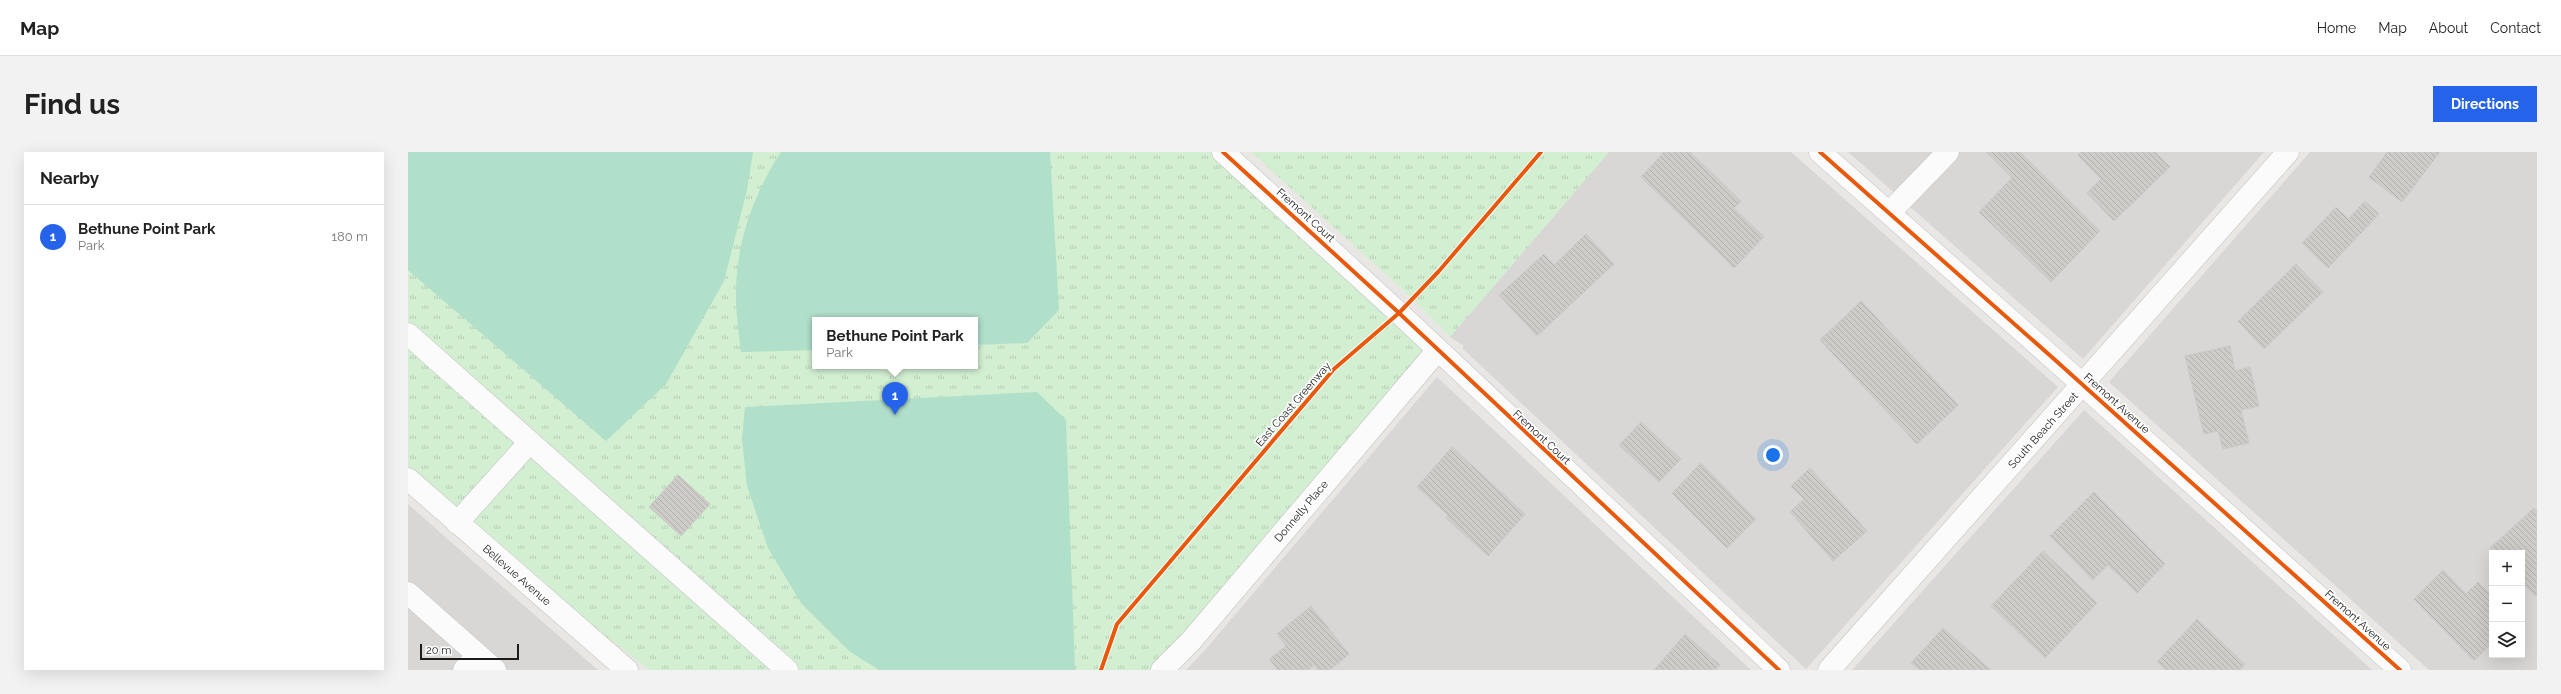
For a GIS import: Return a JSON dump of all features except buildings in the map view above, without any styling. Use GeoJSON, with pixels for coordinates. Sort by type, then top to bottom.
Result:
{"type":"FeatureCollection","features":[{"type":"Feature","properties":{"kind":"street","name":"Fremont Court"},"geometry":{"type":"LineString","coordinates":[[1223,152],[1399,313],[1437,351],[1779,670]]}},
{"type":"Feature","properties":{"kind":"street","name":"Fremont Avenue"},"geometry":{"type":"LineString","coordinates":[[1820,152],[2084,385],[2400,670]]}},
{"type":"Feature","properties":{"kind":"street"},"geometry":{"type":"LineString","coordinates":[[1889,213],[1948,152]]}},
{"type":"Feature","properties":{"kind":"street","name":"South Beach Street"},"geometry":{"type":"LineString","coordinates":[[1829,670],[2084,385],[2288,152]]}},
{"type":"Feature","properties":{"kind":"street"},"geometry":{"type":"LineString","coordinates":[[408,334],[787,670]]}},
{"type":"Feature","properties":{"kind":"street","name":"Donnelly Place"},"geometry":{"type":"LineString","coordinates":[[1162,670],[1191,641],[1437,351]]}},
{"type":"Feature","properties":{"kind":"street"},"geometry":{"type":"LineString","coordinates":[[457,523],[530,442]]}},
{"type":"Feature","properties":{"kind":"street","name":"Bellevue Avenue"},"geometry":{"type":"LineString","coordinates":[[408,479],[627,670]]}},
{"type":"Feature","properties":{"kind":"street"},"geometry":{"type":"LineString","coordinates":[[408,593],[471,662],[495,670]]}},
{"type":"Feature","properties":{"kind":"shaded area"},"geometry":{"type":"Polygon","coordinates":[[[1609,152],[1791,152],[2058,387],[1806,669],[1462,348],[1464,346],[1450,337],[1609,152]]]}},
{"type":"Feature","properties":{"kind":"shaded area"},"geometry":{"type":"Polygon","coordinates":[[[1848,152],[2264,152],[2083,359],[1848,152]]]}},
{"type":"Feature","properties":{"kind":"shaded area"},"geometry":{"type":"Polygon","coordinates":[[[2310,152],[2537,152],[2537,670],[2429,670],[2109,382],[2310,152]]]}},
{"type":"Feature","properties":{"kind":"shaded area"},"geometry":{"type":"Polygon","coordinates":[[[1437,377],[1751,670],[1186,670],[1205,650],[1437,377]]]}},
{"type":"Feature","properties":{"kind":"shaded area"},"geometry":{"type":"Polygon","coordinates":[[[2084,410],[2372,670],[1852,670],[2084,410]]]}},
{"type":"Feature","properties":{"kind":"shaded area"},"geometry":{"type":"Polygon","coordinates":[[[408,504],[444,536],[598,670],[408,670],[408,504]]]}},
{"type":"Feature","properties":{"kind":"green space"},"geometry":{"type":"Polygon","coordinates":[[[408,152],[1227,152],[1437,351],[1162,670],[650,670],[457,523],[408,479],[408,152]]]}},
{"type":"Feature","properties":{"kind":"green space"},"geometry":{"type":"Polygon","coordinates":[[[408,152],[753,152],[747,190],[724,281],[666,384],[606,441],[408,270],[408,152]]]}},
{"type":"Feature","properties":{"kind":"green space"},"geometry":{"type":"Polygon","coordinates":[[[781,152],[1050,152],[1059,310],[1027,343],[978,345],[978,317],[812,317],[812,350],[741,352],[737,318],[736,278],[742,240],[754,203],[771,168],[781,152]]]}},
{"type":"Feature","properties":{"kind":"green space"},"geometry":{"type":"Polygon","coordinates":[[[1251,152],[1609,152],[1450,337],[1414,300],[1251,152]]]}},
{"type":"Feature","properties":{"kind":"green space"},"geometry":{"type":"Polygon","coordinates":[[[1037,392],[1066,420],[1075,670],[879,670],[849,651],[801,603],[768,548],[747,486],[742,439],[745,407],[1037,392]]]}},
{"type":"Feature","properties":{"kind":"cycle path"},"geometry":{"type":"LineString","coordinates":[[1223,152],[1399,313],[1779,670]]}},
{"type":"Feature","properties":{"kind":"cycle path","name":"East Coast Greenway"},"geometry":{"type":"LineString","coordinates":[[1101,670],[1117,624],[1334,369],[1399,313],[1439,271],[1541,152]]}},
{"type":"Feature","properties":{"kind":"cycle path"},"geometry":{"type":"LineString","coordinates":[[1820,152],[2054,359],[2400,670]]}},
{"type":"Feature","properties":{"kind":"place","name":"Bethune Point Park"},"geometry":{"type":"Point","coordinates":[895,415]}}]}
